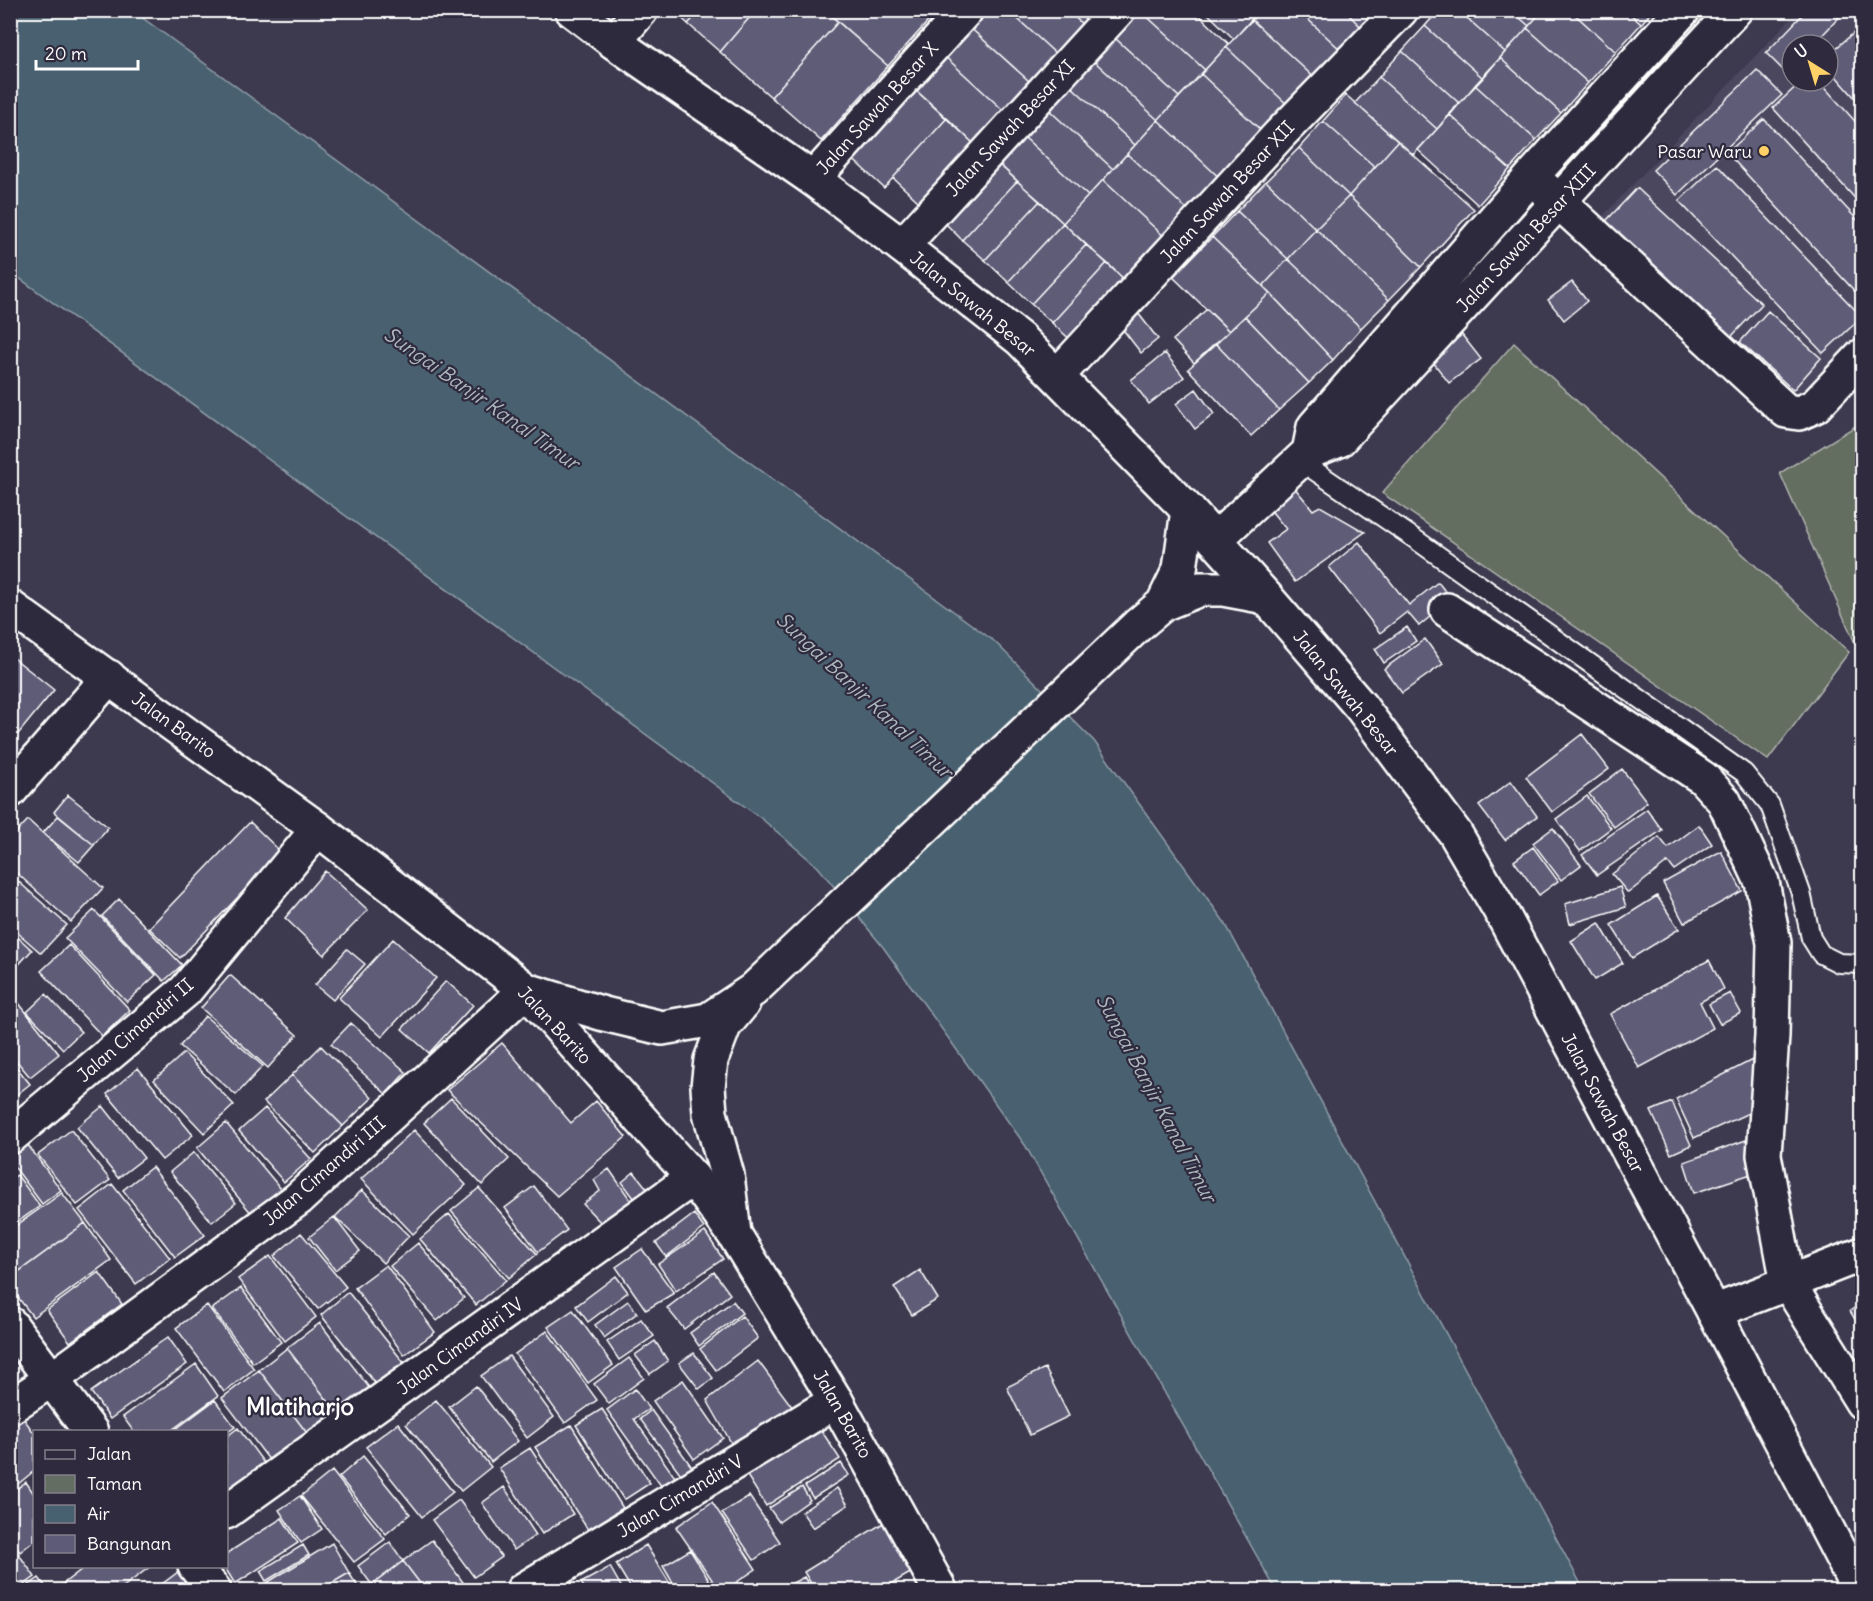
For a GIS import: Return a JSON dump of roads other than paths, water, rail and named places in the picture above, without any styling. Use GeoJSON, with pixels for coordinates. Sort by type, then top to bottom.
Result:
{"type":"FeatureCollection","features":[{"type":"Feature","properties":{"kind":"street","name":"Jalan Sawah Besar"},"geometry":{"type":"LineString","coordinates":[[572,10],[614,42],[813,179],[1020,339],[1188,510],[1361,707],[1455,833],[1504,917],[1859,1590]]}},
{"type":"Feature","properties":{"kind":"street"},"geometry":{"type":"LineString","coordinates":[[614,42],[641,10]]}},
{"type":"Feature","properties":{"kind":"street","name":"Jalan Sawah Besar X"},"geometry":{"type":"LineString","coordinates":[[813,179],[966,10]]}},
{"type":"Feature","properties":{"kind":"street","name":"Jalan Sawah Besar XI"},"geometry":{"type":"LineString","coordinates":[[902,246],[1118,10]]}},
{"type":"Feature","properties":{"kind":"street","name":"Jalan Sawah Besar XII"},"geometry":{"type":"LineString","coordinates":[[1057,375],[1279,135],[1401,10]]}},
{"type":"Feature","properties":{"kind":"street","name":"Jalan Sawah Besar XIII"},"geometry":{"type":"LineString","coordinates":[[1304,456],[1314,427],[1532,176],[1683,10]]}},
{"type":"Feature","properties":{"kind":"street","name":"Jalan Sawah Besar XIII"},"geometry":{"type":"LineString","coordinates":[[1215,540],[1304,456],[1339,440],[1735,10]]}},
{"type":"Feature","properties":{"kind":"street"},"geometry":{"type":"LineString","coordinates":[[1532,176],[1786,411],[1799,413],[1815,406],[1863,356]]}},
{"type":"Feature","properties":{"kind":"street"},"geometry":{"type":"LineString","coordinates":[[1163,604],[1180,569],[1188,510]]}},
{"type":"Feature","properties":{"kind":"street"},"geometry":{"type":"LineString","coordinates":[[734,1234],[727,1175],[710,1113],[708,1087],[711,1060],[724,1026],[753,990],[1138,625],[1163,604],[1200,589],[1223,589],[1266,597]]}},
{"type":"Feature","properties":{"kind":"street","name":"Jalan Barito"},"geometry":{"type":"LineString","coordinates":[[10,607],[318,829],[526,990],[693,1178],[734,1234],[837,1401],[940,1590]]}},
{"type":"Feature","properties":{"kind":"street"},"geometry":{"type":"LineString","coordinates":[[1448,610],[1703,778],[1724,801],[1762,882],[1774,943],[1772,1036],[1764,1155],[1788,1283],[1863,1402]]}},
{"type":"Feature","properties":{"kind":"street"},"geometry":{"type":"LineString","coordinates":[[10,791],[109,677]]}},
{"type":"Feature","properties":{"kind":"street","name":"Jalan Cimandiri II"},"geometry":{"type":"LineString","coordinates":[[10,1137],[185,991],[318,829]]}},
{"type":"Feature","properties":{"kind":"street"},"geometry":{"type":"LineString","coordinates":[[526,990],[604,1014],[662,1028],[708,1020],[753,990]]}},
{"type":"Feature","properties":{"kind":"street","name":"Jalan Cimandiri III"},"geometry":{"type":"LineString","coordinates":[[10,1407],[52,1379],[298,1198],[526,990]]}},
{"type":"Feature","properties":{"kind":"street","name":"Jalan Cimandiri IV"},"geometry":{"type":"LineString","coordinates":[[228,1511],[693,1178]]}},
{"type":"Feature","properties":{"kind":"street"},"geometry":{"type":"LineString","coordinates":[[1714,1312],[1863,1254]]}},
{"type":"Feature","properties":{"kind":"street"},"geometry":{"type":"LineString","coordinates":[[10,1324],[91,1430]]}},
{"type":"Feature","properties":{"kind":"street","name":"Jalan Cimandiri V"},"geometry":{"type":"LineString","coordinates":[[523,1590],[837,1401]]}},
{"type":"Feature","properties":{"kind":"street"},"geometry":{"type":"LineString","coordinates":[[197,1568],[214,1590]]}},
{"type":"Feature","properties":{"kind":"lane"},"geometry":{"type":"LineString","coordinates":[[1304,456],[1415,539],[1744,773],[1770,805],[1801,893],[1811,938],[1821,954],[1839,963],[1863,964]]}},
{"type":"Feature","properties":{"kind":"water","name":"Sungai Banjir Kanal Timur"},"geometry":{"type":"Polygon","coordinates":[[[11,11],[133,11],[994,641],[1094,741],[1225,923],[1584,1590],[1276,1590],[1025,1145],[883,947],[818,867],[762,819],[11,272],[11,11]]]}},
{"type":"Feature","properties":{"kind":"place","name":"Pasar Waru"},"geometry":{"type":"Point","coordinates":[1764,151]}},
{"type":"Feature","properties":{"kind":"district","name":"Mlatiharjo"},"geometry":{"type":"Point","coordinates":[300,1406]}}]}
